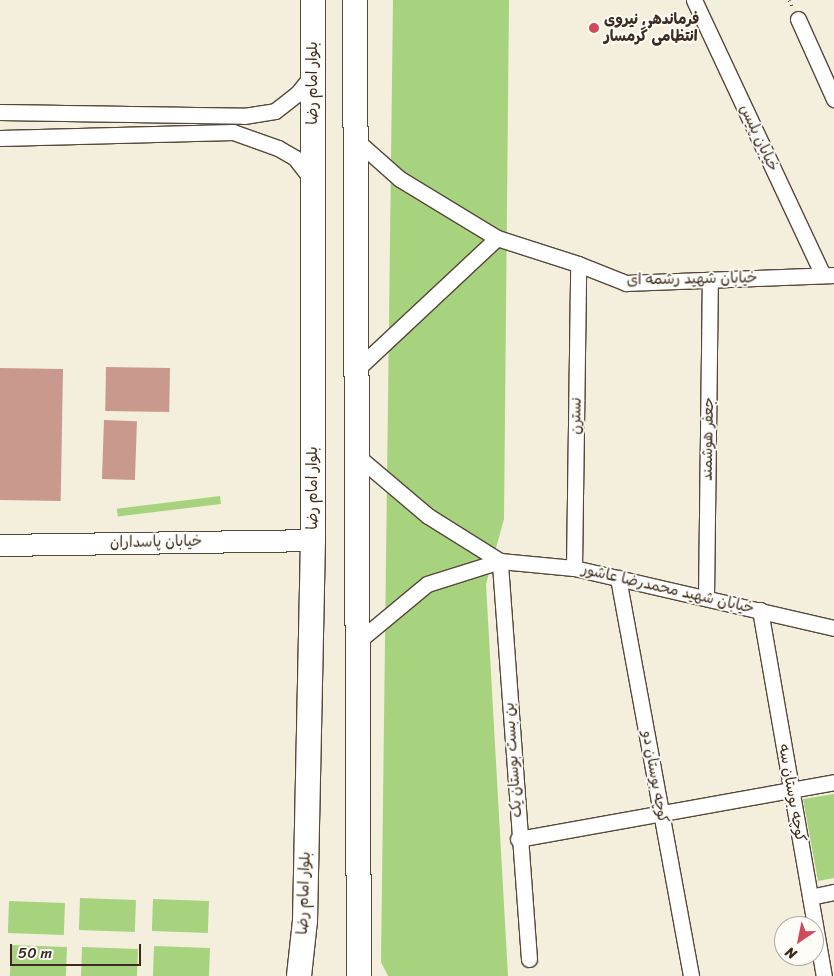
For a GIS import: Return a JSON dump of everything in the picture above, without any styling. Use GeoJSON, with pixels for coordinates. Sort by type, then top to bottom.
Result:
{"type":"FeatureCollection","features":[{"type":"Feature","properties":{"kind":"main road","name":"بلوار امام رضا"},"geometry":{"type":"LineString","coordinates":[[299,976],[305,921],[313,540],[313,0]]}},
{"type":"Feature","properties":{"kind":"main road"},"geometry":{"type":"LineString","coordinates":[[355,0],[356,643],[359,976]]}},
{"type":"Feature","properties":{"kind":"main road"},"geometry":{"type":"LineString","coordinates":[[305,921],[315,949],[316,976]]}},
{"type":"Feature","properties":{"kind":"main road"},"geometry":{"type":"LineString","coordinates":[[350,976],[358,924]]}},
{"type":"Feature","properties":{"kind":"street","name":"خیابان پلیس"},"geometry":{"type":"LineString","coordinates":[[694,0],[828,275]]}},
{"type":"Feature","properties":{"kind":"street"},"geometry":{"type":"LineString","coordinates":[[798,19],[834,99]]}},
{"type":"Feature","properties":{"kind":"street"},"geometry":{"type":"LineString","coordinates":[[0,112],[184,117],[236,116],[275,111],[297,94],[314,73]]}},
{"type":"Feature","properties":{"kind":"street"},"geometry":{"type":"LineString","coordinates":[[182,134],[184,117]]}},
{"type":"Feature","properties":{"kind":"street"},"geometry":{"type":"LineString","coordinates":[[0,138],[233,132],[265,142],[295,158],[314,183]]}},
{"type":"Feature","properties":{"kind":"street","name":"خیابان شهید رشمه ای"},"geometry":{"type":"LineString","coordinates":[[356,141],[400,179],[497,238],[578,264],[626,283],[828,275]]}},
{"type":"Feature","properties":{"kind":"street"},"geometry":{"type":"LineString","coordinates":[[356,370],[497,238]]}},
{"type":"Feature","properties":{"kind":"street","name":"نسترن"},"geometry":{"type":"LineString","coordinates":[[574,568],[578,264]]}},
{"type":"Feature","properties":{"kind":"street","name":"جعفر هوشمند"},"geometry":{"type":"LineString","coordinates":[[706,598],[710,280]]}},
{"type":"Feature","properties":{"kind":"street"},"geometry":{"type":"LineString","coordinates":[[356,455],[428,516],[500,561]]}},
{"type":"Feature","properties":{"kind":"street","name":"خیابان پاسداران"},"geometry":{"type":"LineString","coordinates":[[0,545],[313,540]]}},
{"type":"Feature","properties":{"kind":"street"},"geometry":{"type":"LineString","coordinates":[[356,643],[427,584],[500,561]]}},
{"type":"Feature","properties":{"kind":"street","name":"خیابان شهید محمدرضا عاشور"},"geometry":{"type":"LineString","coordinates":[[500,561],[574,568],[834,628]]}},
{"type":"Feature","properties":{"kind":"street","name":"بن بست بوستان یک"},"geometry":{"type":"LineString","coordinates":[[500,561],[518,839],[529,959]]}},
{"type":"Feature","properties":{"kind":"street","name":"کوچه بوستان دو"},"geometry":{"type":"LineString","coordinates":[[618,578],[691,976]]}},
{"type":"Feature","properties":{"kind":"street","name":"کوچه بوستان سه"},"geometry":{"type":"LineString","coordinates":[[760,610],[824,976]]}},
{"type":"Feature","properties":{"kind":"street"},"geometry":{"type":"LineString","coordinates":[[518,839],[834,782]]}},
{"type":"Feature","properties":{"kind":"street"},"geometry":{"type":"LineString","coordinates":[[810,896],[834,892]]}},
{"type":"Feature","properties":{"kind":"green space"},"geometry":{"type":"Polygon","coordinates":[[[393,0],[509,0],[504,519],[486,584],[508,976],[388,976],[381,962],[393,0]]]}},
{"type":"Feature","properties":{"kind":"green space"},"geometry":{"type":"Polygon","coordinates":[[[220,496],[221,504],[118,517],[117,509],[220,496]]]}},
{"type":"Feature","properties":{"kind":"green space"},"geometry":{"type":"Polygon","coordinates":[[[834,794],[834,878],[818,881],[803,799],[834,794]]]}},
{"type":"Feature","properties":{"kind":"green space"},"geometry":{"type":"Polygon","coordinates":[[[80,898],[136,900],[135,932],[79,930],[80,898]]]}},
{"type":"Feature","properties":{"kind":"green space"},"geometry":{"type":"Polygon","coordinates":[[[153,899],[209,901],[208,933],[152,931],[153,899]]]}},
{"type":"Feature","properties":{"kind":"green space"},"geometry":{"type":"Polygon","coordinates":[[[9,901],[65,903],[64,935],[8,933],[9,901]]]}},
{"type":"Feature","properties":{"kind":"green space"},"geometry":{"type":"Polygon","coordinates":[[[11,945],[67,947],[66,976],[10,976],[11,945]]]}},
{"type":"Feature","properties":{"kind":"green space"},"geometry":{"type":"Polygon","coordinates":[[[154,946],[210,948],[209,976],[153,976],[154,946]]]}},
{"type":"Feature","properties":{"kind":"green space"},"geometry":{"type":"Polygon","coordinates":[[[82,947],[138,949],[137,976],[81,976],[82,947]]]}},
{"type":"Feature","properties":{"kind":"building"},"geometry":{"type":"Polygon","coordinates":[[[106,367],[170,368],[169,412],[105,411],[106,367]]]}},
{"type":"Feature","properties":{"kind":"building"},"geometry":{"type":"Polygon","coordinates":[[[0,368],[63,369],[61,501],[0,500],[0,368]]]}},
{"type":"Feature","properties":{"kind":"building"},"geometry":{"type":"Polygon","coordinates":[[[104,420],[137,421],[135,480],[102,479],[104,420]]]}},
{"type":"Feature","properties":{"kind":"place","name":"فرماندهی نیروی انتظامی گرمسار"},"geometry":{"type":"Point","coordinates":[594,28]}}]}
